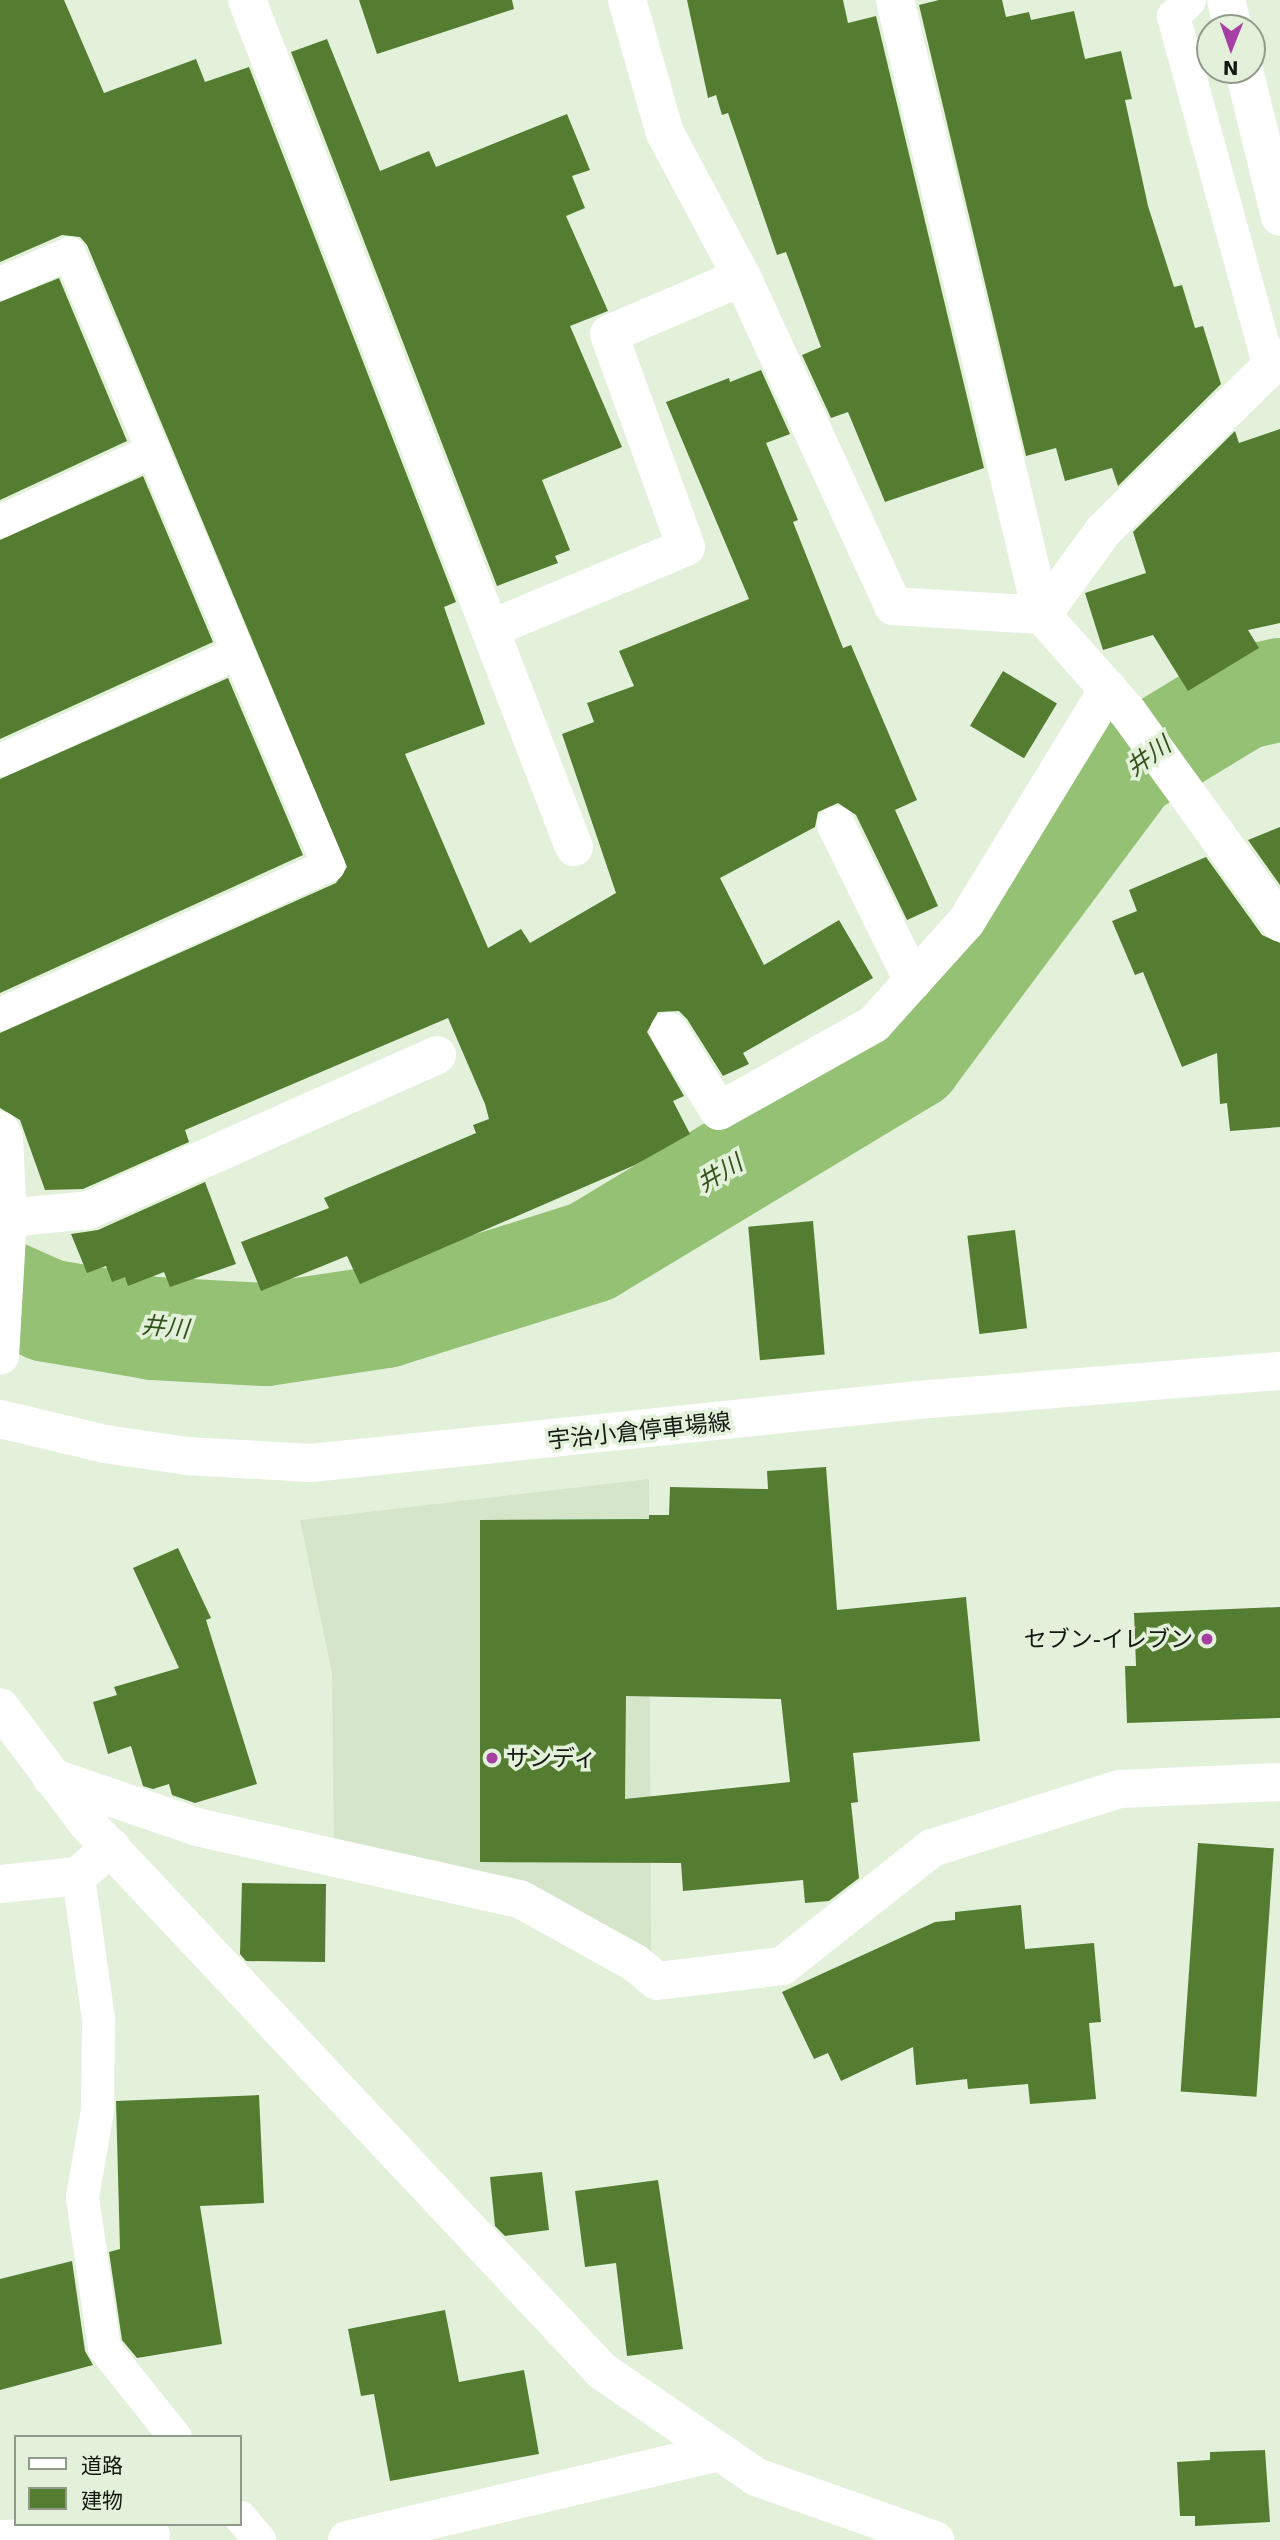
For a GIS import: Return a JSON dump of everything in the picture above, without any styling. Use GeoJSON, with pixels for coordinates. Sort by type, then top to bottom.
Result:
{"type":"FeatureCollection","features":[{"type":"Feature","properties":{"kind":"street"},"geometry":{"type":"LineString","coordinates":[[247,0],[574,847]]}},
{"type":"Feature","properties":{"kind":"street"},"geometry":{"type":"LineString","coordinates":[[626,0],[665,133],[743,277],[893,606],[1042,615]]}},
{"type":"Feature","properties":{"kind":"street"},"geometry":{"type":"LineString","coordinates":[[895,0],[1042,615],[1117,700],[1172,769],[1280,922]]}},
{"type":"Feature","properties":{"kind":"street"},"geometry":{"type":"LineString","coordinates":[[1247,84],[1280,218]]}},
{"type":"Feature","properties":{"kind":"street"},"geometry":{"type":"LineString","coordinates":[[490,629],[686,547],[609,334],[743,277]]}},
{"type":"Feature","properties":{"kind":"street"},"geometry":{"type":"LineString","coordinates":[[1042,615],[1104,530],[1277,359]]}},
{"type":"Feature","properties":{"kind":"street"},"geometry":{"type":"LineString","coordinates":[[669,1031],[719,1111],[874,1024],[966,922],[1117,700]]}},
{"type":"Feature","properties":{"kind":"street"},"geometry":{"type":"LineString","coordinates":[[836,825],[913,981]]}},
{"type":"Feature","properties":{"kind":"street"},"geometry":{"type":"LineString","coordinates":[[7,1234],[89,1210],[438,1055]]}},
{"type":"Feature","properties":{"kind":"street"},"geometry":{"type":"LineString","coordinates":[[0,1130],[7,1234],[1,1349]]}},
{"type":"Feature","properties":{"kind":"street","name":"宇治小倉停車場線"},"geometry":{"type":"LineString","coordinates":[[0,1419],[105,1444],[187,1456],[312,1463],[918,1400],[1280,1371]]}},
{"type":"Feature","properties":{"kind":"street"},"geometry":{"type":"LineString","coordinates":[[0,1707],[51,1777],[111,1847],[602,2371],[756,2477],[935,2540]]}},
{"type":"Feature","properties":{"kind":"street"},"geometry":{"type":"LineString","coordinates":[[51,1777],[197,1827],[520,1899],[635,1963],[657,1981],[782,1966],[932,1848],[1119,1788],[1280,1782]]}},
{"type":"Feature","properties":{"kind":"street"},"geometry":{"type":"LineString","coordinates":[[0,1884],[78,1876],[111,1847]]}},
{"type":"Feature","properties":{"kind":"street"},"geometry":{"type":"LineString","coordinates":[[347,2540],[719,2452]]}},
{"type":"Feature","properties":{"kind":"street"},"geometry":{"type":"LineString","coordinates":[[0,2539],[151,2535]]}},
{"type":"Feature","properties":{"kind":"lane"},"geometry":{"type":"LineString","coordinates":[[1189,0],[1173,16],[1277,359]]}},
{"type":"Feature","properties":{"kind":"lane"},"geometry":{"type":"LineString","coordinates":[[0,283],[69,253],[328,865],[0,1014]]}},
{"type":"Feature","properties":{"kind":"lane"},"geometry":{"type":"LineString","coordinates":[[0,521],[153,450]]}},
{"type":"Feature","properties":{"kind":"lane"},"geometry":{"type":"LineString","coordinates":[[0,761],[239,652]]}},
{"type":"Feature","properties":{"kind":"lane"},"geometry":{"type":"LineString","coordinates":[[78,1876],[98,2018],[97,2110],[82,2197],[104,2348],[173,2435]]}},
{"type":"Feature","properties":{"kind":"lane"},"geometry":{"type":"LineString","coordinates":[[242,2519],[259,2540]]}},
{"type":"Feature","properties":{"kind":"shaded area","name":"サンディ"},"geometry":{"type":"Polygon","coordinates":[[[649,1479],[651,1954],[334,1843],[332,1673],[300,1520],[649,1479]]]}},
{"type":"Feature","properties":{"kind":"building"},"geometry":{"type":"Polygon","coordinates":[[[0,0],[64,0],[104,93],[196,59],[205,82],[249,67],[456,602],[444,607],[485,724],[405,754],[488,948],[521,929],[530,943],[616,893],[562,734],[594,722],[587,703],[634,686],[619,651],[749,599],[666,402],[729,378],[730,382],[761,370],[790,434],[766,443],[798,520],[793,522],[843,648],[851,645],[917,800],[895,810],[938,906],[907,920],[856,815],[838,803],[818,812],[815,827],[720,878],[764,965],[839,920],[873,978],[743,1053],[749,1064],[723,1076],[687,1019],[679,1011],[658,1012],[647,1032],[684,1096],[673,1101],[690,1134],[635,1165],[360,1284],[347,1256],[261,1291],[241,1242],[329,1208],[324,1198],[476,1133],[473,1125],[489,1119],[448,1018],[185,1130],[189,1142],[83,1189],[45,1190],[20,1120],[0,1108],[0,1033],[336,883],[347,867],[87,245],[80,237],[62,235],[0,262],[0,0]]]}},
{"type":"Feature","properties":{"kind":"building"},"geometry":{"type":"Polygon","coordinates":[[[359,0],[512,0],[514,9],[377,54],[359,0]]]}},
{"type":"Feature","properties":{"kind":"building"},"geometry":{"type":"Polygon","coordinates":[[[687,0],[843,0],[848,23],[876,16],[984,468],[885,502],[848,412],[831,418],[802,355],[821,347],[786,252],[777,255],[728,113],[722,115],[716,95],[708,98],[687,0]]]}},
{"type":"Feature","properties":{"kind":"building"},"geometry":{"type":"Polygon","coordinates":[[[939,0],[1002,0],[1006,17],[1029,12],[1031,20],[1074,11],[1085,59],[1121,51],[1132,99],[1125,100],[1148,206],[1174,287],[1182,285],[1195,328],[1203,326],[1221,384],[1118,486],[1112,468],[1065,481],[1056,448],[1026,456],[919,5],[939,0]]]}},
{"type":"Feature","properties":{"kind":"building"},"geometry":{"type":"Polygon","coordinates":[[[327,39],[380,171],[429,151],[436,167],[567,114],[590,170],[572,176],[585,208],[566,216],[608,311],[570,326],[622,447],[542,480],[570,550],[555,556],[558,563],[497,586],[291,52],[327,39]]]}},
{"type":"Feature","properties":{"kind":"building"},"geometry":{"type":"Polygon","coordinates":[[[59,278],[127,441],[0,500],[0,302],[59,278]]]}},
{"type":"Feature","properties":{"kind":"building"},"geometry":{"type":"Polygon","coordinates":[[[1280,429],[1280,623],[1248,630],[1259,648],[1188,691],[1153,635],[1103,650],[1085,593],[1146,573],[1133,532],[1235,431],[1239,443],[1280,429]]]}},
{"type":"Feature","properties":{"kind":"building"},"geometry":{"type":"Polygon","coordinates":[[[143,476],[213,642],[0,739],[0,540],[143,476]]]}},
{"type":"Feature","properties":{"kind":"building"},"geometry":{"type":"Polygon","coordinates":[[[1003,671],[1057,703],[1024,758],[970,726],[1003,671]]]}},
{"type":"Feature","properties":{"kind":"building"},"geometry":{"type":"Polygon","coordinates":[[[228,678],[303,855],[0,993],[0,779],[228,678]]]}},
{"type":"Feature","properties":{"kind":"building"},"geometry":{"type":"Polygon","coordinates":[[[1280,827],[1280,885],[1248,840],[1280,827]]]}},
{"type":"Feature","properties":{"kind":"building"},"geometry":{"type":"Polygon","coordinates":[[[1206,857],[1262,935],[1280,943],[1280,1127],[1230,1131],[1227,1103],[1220,1104],[1217,1053],[1182,1067],[1143,972],[1135,975],[1112,921],[1137,911],[1129,890],[1206,857]]]}},
{"type":"Feature","properties":{"kind":"building"},"geometry":{"type":"Polygon","coordinates":[[[205,1182],[236,1264],[170,1287],[164,1272],[128,1286],[125,1277],[112,1282],[106,1266],[87,1273],[71,1234],[98,1230],[205,1182]]]}},
{"type":"Feature","properties":{"kind":"building"},"geometry":{"type":"Polygon","coordinates":[[[813,1221],[825,1354],[760,1360],[748,1227],[813,1221]]]}},
{"type":"Feature","properties":{"kind":"building"},"geometry":{"type":"Polygon","coordinates":[[[1015,1230],[1027,1328],[979,1334],[967,1236],[1015,1230]]]}},
{"type":"Feature","properties":{"kind":"building"},"geometry":{"type":"Polygon","coordinates":[[[826,1467],[837,1610],[966,1597],[980,1741],[853,1753],[858,1802],[851,1803],[859,1878],[829,1901],[805,1903],[803,1880],[683,1891],[681,1863],[480,1862],[480,1520],[649,1519],[649,1515],[669,1515],[670,1487],[768,1489],[767,1471],[826,1467]],[[626,1696],[625,1799],[790,1782],[781,1699],[626,1696]]]}},
{"type":"Feature","properties":{"kind":"building"},"geometry":{"type":"Polygon","coordinates":[[[178,1548],[211,1618],[206,1620],[257,1784],[195,1803],[172,1795],[169,1784],[153,1789],[143,1786],[131,1746],[108,1754],[93,1702],[117,1695],[114,1687],[179,1668],[133,1568],[178,1548]]]}},
{"type":"Feature","properties":{"kind":"building","name":"セブン-イレブン"},"geometry":{"type":"Polygon","coordinates":[[[1280,1607],[1280,1718],[1127,1723],[1125,1666],[1136,1666],[1134,1613],[1280,1607]]]}},
{"type":"Feature","properties":{"kind":"building"},"geometry":{"type":"Polygon","coordinates":[[[1198,1843],[1274,1848],[1256,2097],[1181,2091],[1198,1843]]]}},
{"type":"Feature","properties":{"kind":"building"},"geometry":{"type":"Polygon","coordinates":[[[242,1883],[326,1884],[325,1962],[246,1961],[240,1954],[242,1883]]]}},
{"type":"Feature","properties":{"kind":"building"},"geometry":{"type":"Polygon","coordinates":[[[1021,1905],[1025,1949],[1094,1943],[1101,2022],[1089,2023],[1096,2099],[1030,2104],[1028,2084],[968,2089],[967,2079],[916,2085],[913,2047],[841,2081],[828,2053],[814,2059],[782,1992],[935,1922],[955,1920],[955,1912],[1021,1905]]]}},
{"type":"Feature","properties":{"kind":"building"},"geometry":{"type":"Polygon","coordinates":[[[259,2095],[264,2203],[200,2206],[222,2344],[137,2358],[122,2340],[109,2252],[120,2249],[116,2101],[259,2095]]]}},
{"type":"Feature","properties":{"kind":"building"},"geometry":{"type":"Polygon","coordinates":[[[542,2172],[549,2230],[505,2236],[495,2226],[490,2177],[542,2172]]]}},
{"type":"Feature","properties":{"kind":"building"},"geometry":{"type":"Polygon","coordinates":[[[658,2180],[683,2349],[627,2356],[616,2263],[585,2267],[575,2191],[658,2180]]]}},
{"type":"Feature","properties":{"kind":"building"},"geometry":{"type":"Polygon","coordinates":[[[72,2261],[85,2351],[93,2365],[0,2390],[0,2279],[72,2261]]]}},
{"type":"Feature","properties":{"kind":"building"},"geometry":{"type":"Polygon","coordinates":[[[445,2310],[459,2382],[524,2370],[539,2454],[390,2481],[374,2394],[361,2396],[348,2329],[445,2310]]]}},
{"type":"Feature","properties":{"kind":"building"},"geometry":{"type":"Polygon","coordinates":[[[1265,2450],[1270,2522],[1195,2526],[1195,2516],[1180,2516],[1177,2462],[1210,2460],[1210,2452],[1265,2450]]]}},
{"type":"Feature","properties":{"kind":"waterway","name":"井川"},"geometry":{"type":"LineString","coordinates":[[0,1289],[47,1310],[153,1328],[265,1334],[385,1316],[591,1251],[911,1058],[1129,766],[1241,698],[1280,689]]}},
{"type":"Feature","properties":{"kind":"place","name":"セブン-イレブン"},"geometry":{"type":"Point","coordinates":[1207,1639]}},
{"type":"Feature","properties":{"kind":"place","name":"サンディ"},"geometry":{"type":"Point","coordinates":[492,1758]}}]}
